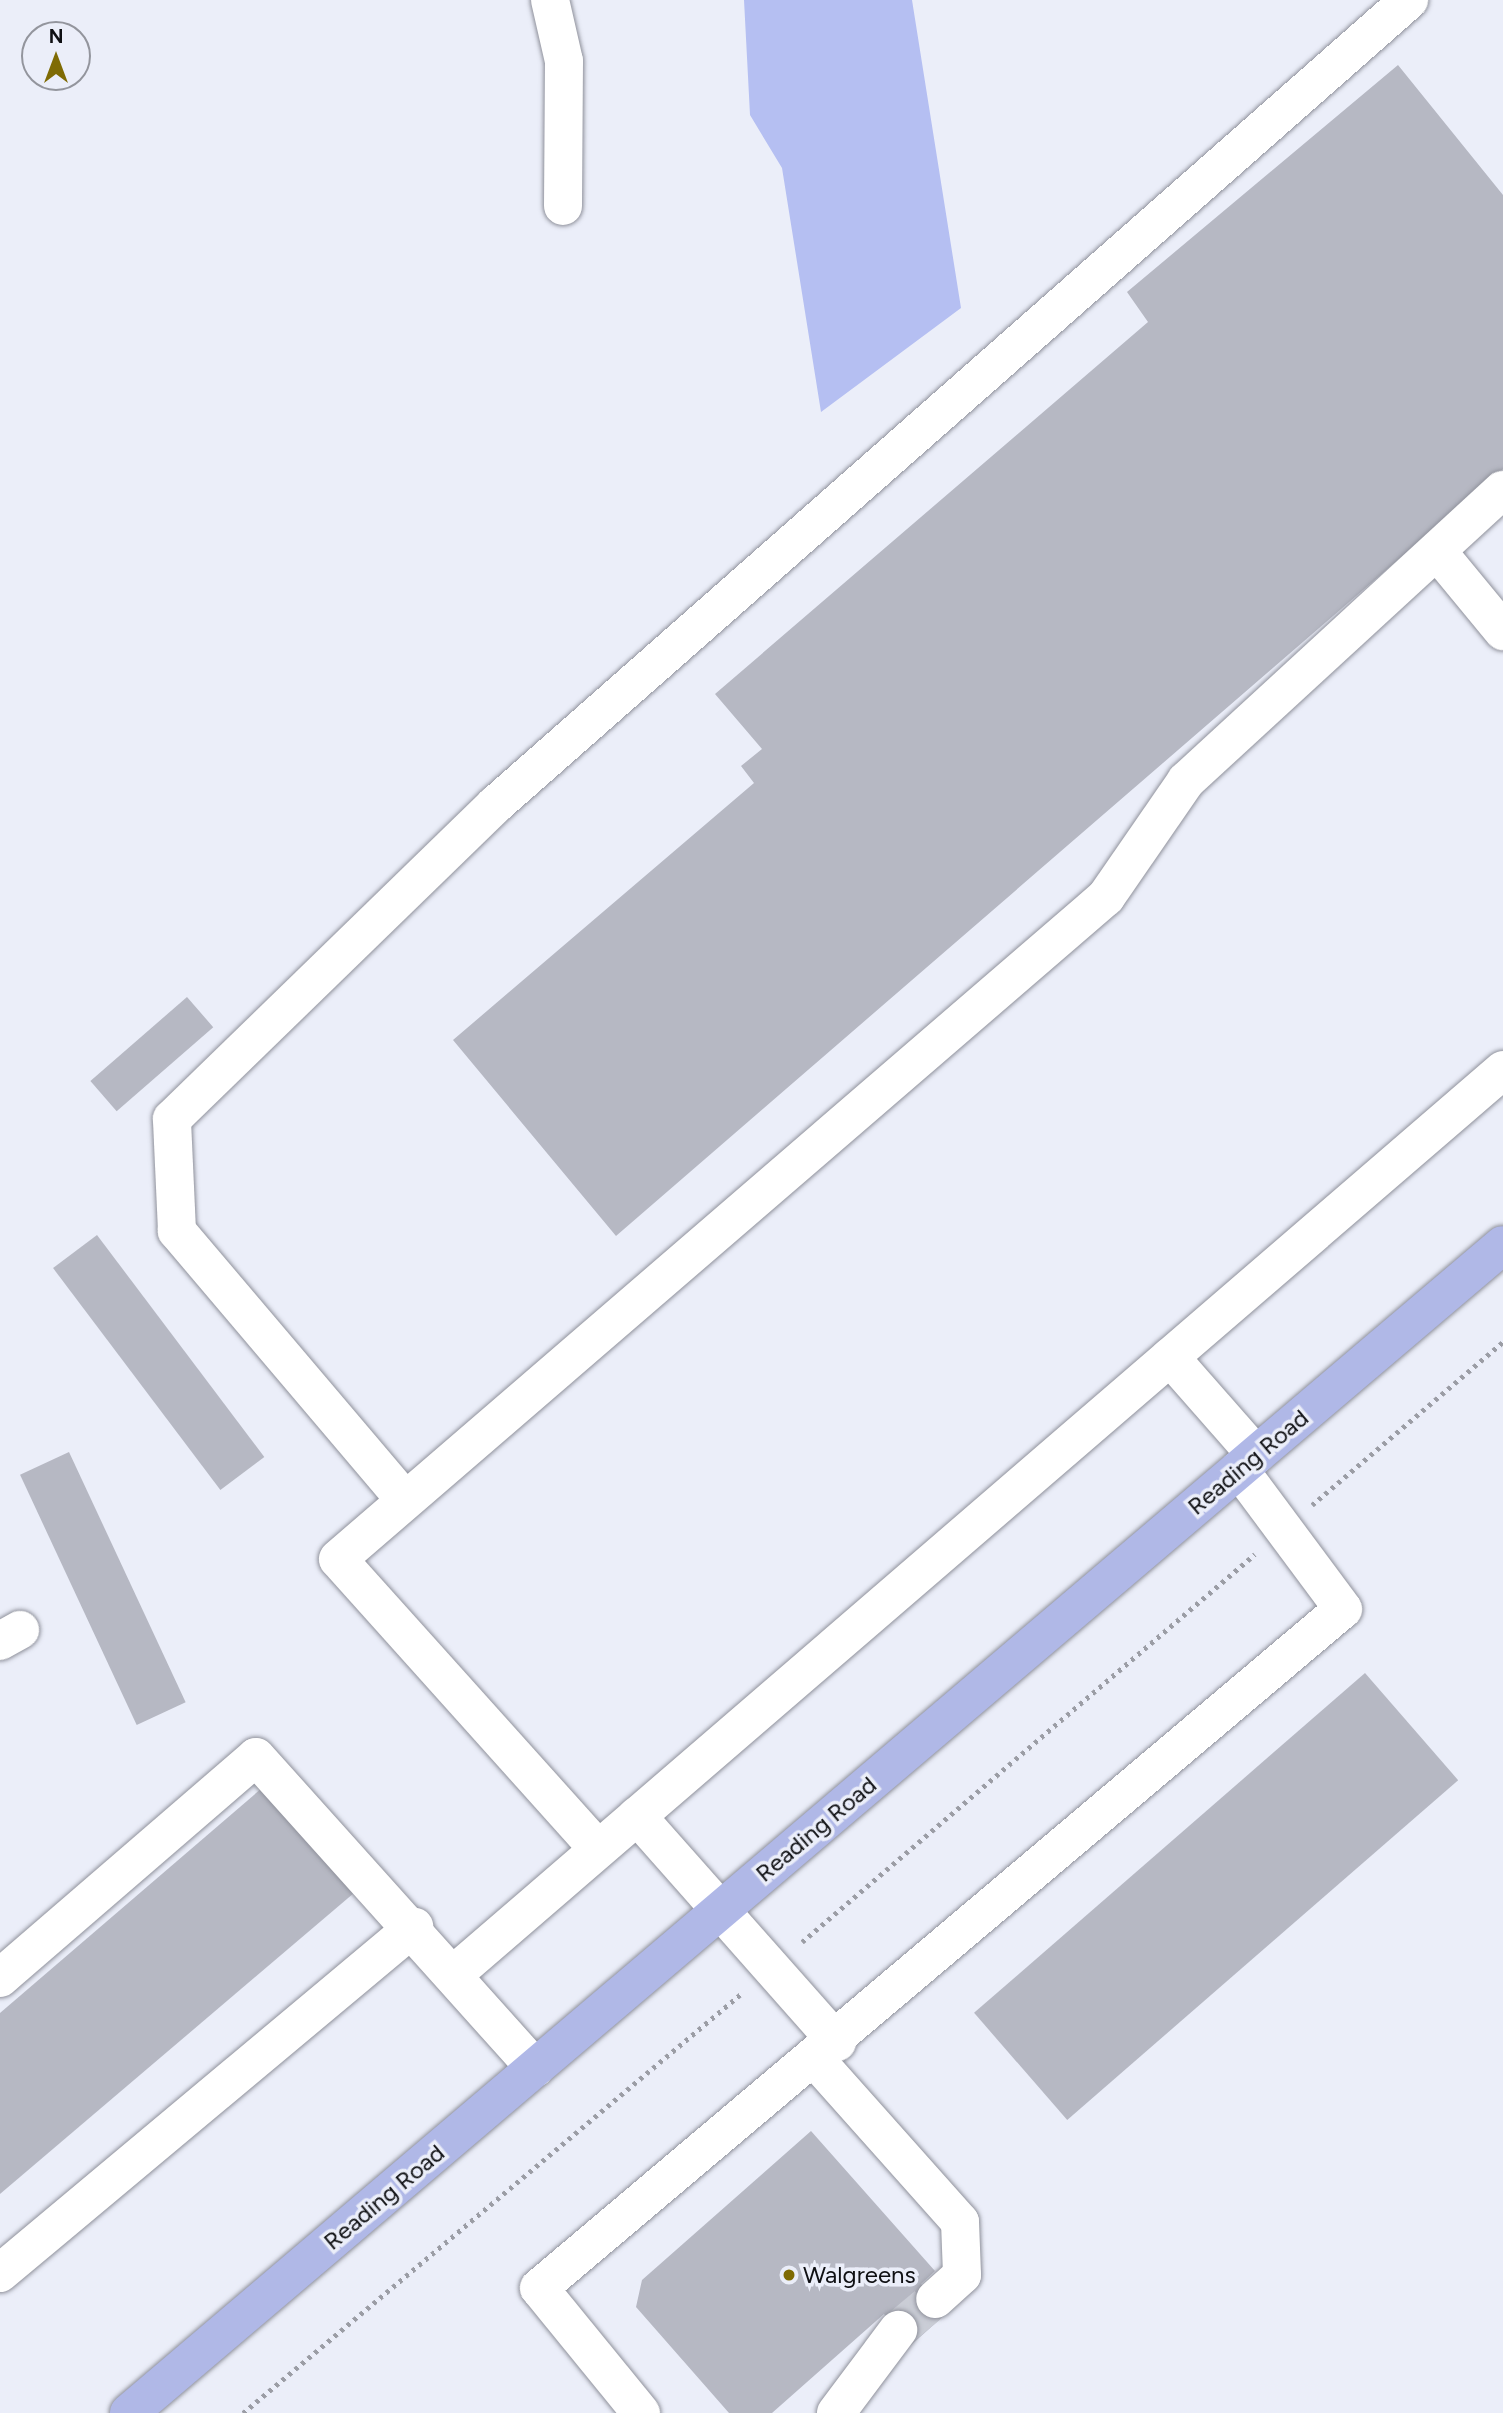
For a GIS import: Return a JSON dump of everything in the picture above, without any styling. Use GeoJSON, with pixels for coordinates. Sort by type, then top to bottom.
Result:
{"type":"FeatureCollection","features":[{"type":"Feature","properties":{"kind":"main road","name":"Reading Road"},"geometry":{"type":"LineString","coordinates":[[130,2413],[1503,1245]]}},
{"type":"Feature","properties":{"kind":"street"},"geometry":{"type":"LineString","coordinates":[[550,0],[564,61],[563,206]]}},
{"type":"Feature","properties":{"kind":"street"},"geometry":{"type":"LineString","coordinates":[[405,1500],[177,1231],[172,1119],[495,805],[1409,0]]}},
{"type":"Feature","properties":{"kind":"street"},"geometry":{"type":"LineString","coordinates":[[598,1849],[338,1559],[1106,897],[1186,782],[1503,490]]}},
{"type":"Feature","properties":{"kind":"street"},"geometry":{"type":"LineString","coordinates":[[1437,551],[1503,631]]}},
{"type":"Feature","properties":{"kind":"street"},"geometry":{"type":"LineString","coordinates":[[454,1974],[1503,1070]]}},
{"type":"Feature","properties":{"kind":"street"},"geometry":{"type":"LineString","coordinates":[[641,2413],[539,2288],[826,2051],[1343,1609],[1281,1532],[1248,1462],[1170,1357]]}},
{"type":"Feature","properties":{"kind":"street"},"geometry":{"type":"LineString","coordinates":[[0,1978],[256,1757],[414,1927],[535,2068]]}},
{"type":"Feature","properties":{"kind":"street"},"geometry":{"type":"LineString","coordinates":[[637,1816],[772,1968],[826,2051],[960,2222],[962,2275],[935,2299]]}},
{"type":"Feature","properties":{"kind":"street"},"geometry":{"type":"LineString","coordinates":[[0,2273],[414,1927]]}},
{"type":"Feature","properties":{"kind":"street"},"geometry":{"type":"LineString","coordinates":[[836,2413],[898,2330]]}},
{"type":"Feature","properties":{"kind":"path"},"geometry":{"type":"LineString","coordinates":[[243,2413],[772,1968],[1503,1342]]}},
{"type":"Feature","properties":{"kind":"shaded area"},"geometry":{"type":"Polygon","coordinates":[[[744,0],[912,0],[961,308],[821,412],[782,168],[750,115],[744,0]]]}},
{"type":"Feature","properties":{"kind":"building"},"geometry":{"type":"Polygon","coordinates":[[[1398,65],[1503,195],[1503,469],[616,1236],[453,1040],[754,783],[741,766],[762,749],[715,694],[1148,322],[1127,292],[1398,65]]]}},
{"type":"Feature","properties":{"kind":"building"},"geometry":{"type":"Polygon","coordinates":[[[187,997],[213,1027],[117,1111],[90,1081],[187,997]]]}},
{"type":"Feature","properties":{"kind":"building"},"geometry":{"type":"Polygon","coordinates":[[[97,1235],[264,1457],[220,1490],[53,1268],[97,1235]]]}},
{"type":"Feature","properties":{"kind":"building"},"geometry":{"type":"Polygon","coordinates":[[[69,1452],[186,1702],[137,1725],[20,1475],[69,1452]]]}},
{"type":"Feature","properties":{"kind":"building"},"geometry":{"type":"Polygon","coordinates":[[[1365,1673],[1458,1780],[1067,2120],[974,2013],[1365,1673]]]}},
{"type":"Feature","properties":{"kind":"building"},"geometry":{"type":"Polygon","coordinates":[[[262,1788],[354,1893],[0,2194],[0,2013],[262,1788]]]}},
{"type":"Feature","properties":{"kind":"building","name":"Walgreens"},"geometry":{"type":"Polygon","coordinates":[[[811,2131],[935,2271],[921,2284],[947,2313],[911,2345],[884,2314],[772,2413],[729,2413],[636,2307],[642,2280],[811,2131]]]}},
{"type":"Feature","properties":{"kind":"tunnel"},"geometry":{"type":"LineString","coordinates":[[898,2330],[935,2299]]}},
{"type":"Feature","properties":{"kind":"place","name":"Walgreens"},"geometry":{"type":"Point","coordinates":[789,2275]}}]}
